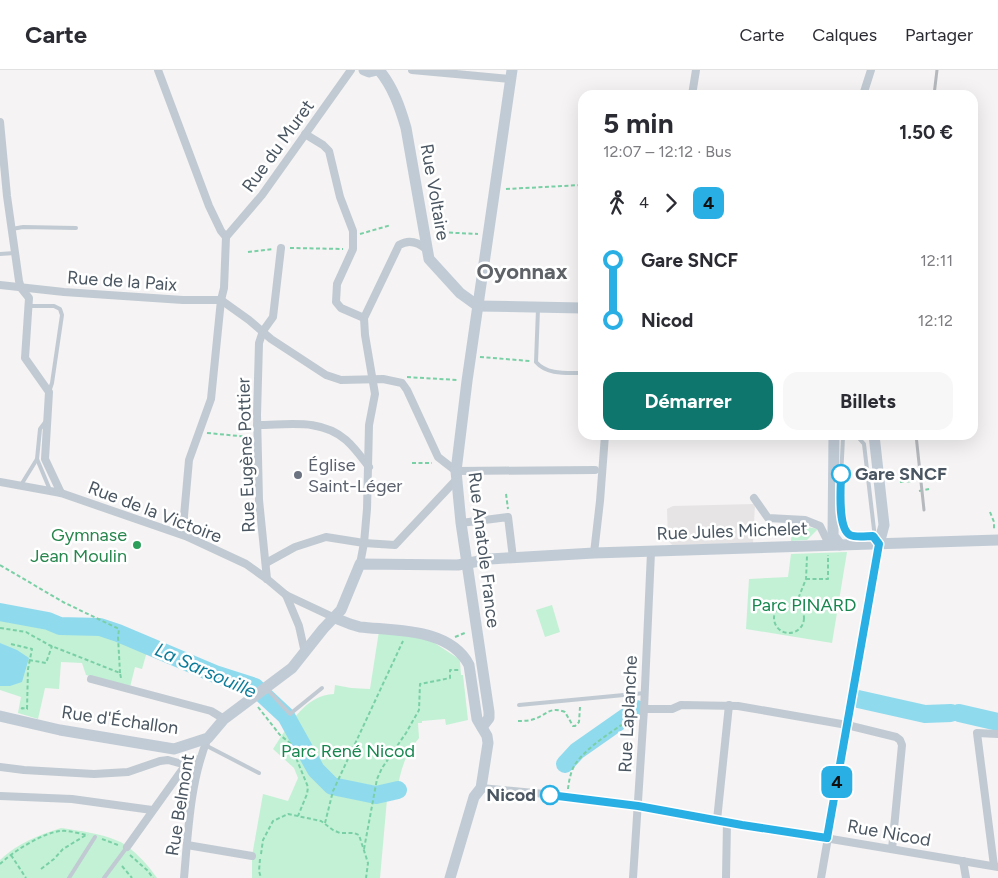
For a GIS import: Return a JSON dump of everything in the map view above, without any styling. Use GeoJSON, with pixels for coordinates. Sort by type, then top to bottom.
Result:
{"type":"FeatureCollection","features":[{"type":"Feature","properties":{"kind":"main road"},"geometry":{"type":"LineString","coordinates":[[364,70],[383,72]]}},
{"type":"Feature","properties":{"kind":"main road","name":"Rue Voltaire"},"geometry":{"type":"LineString","coordinates":[[383,72],[401,111],[406,128],[429,259],[460,293],[478,306]]}},
{"type":"Feature","properties":{"kind":"main road","name":"Rue Anatole France"},"geometry":{"type":"LineString","coordinates":[[450,878],[474,797],[482,788],[488,746],[482,727],[489,718],[489,712],[461,523],[456,475],[470,356],[511,75]]}},
{"type":"Feature","properties":{"kind":"main road"},"geometry":{"type":"LineString","coordinates":[[478,306],[578,308]]}},
{"type":"Feature","properties":{"kind":"main road"},"geometry":{"type":"LineString","coordinates":[[837,541],[842,440]]}},
{"type":"Feature","properties":{"kind":"main road"},"geometry":{"type":"LineString","coordinates":[[875,440],[884,525],[876,540]]}},
{"type":"Feature","properties":{"kind":"main road","name":"Rue Jules Michelet"},"geometry":{"type":"LineString","coordinates":[[360,564],[458,565],[490,559],[594,553],[789,547],[837,541],[996,540]]}},
{"type":"Feature","properties":{"kind":"main road"},"geometry":{"type":"LineString","coordinates":[[206,741],[224,719],[292,668],[343,606],[360,564]]}},
{"type":"Feature","properties":{"kind":"main road"},"geometry":{"type":"LineString","coordinates":[[335,618],[360,627],[407,632],[436,637],[447,642],[465,657],[469,665],[476,714],[482,727]]}},
{"type":"Feature","properties":{"kind":"main road","name":"Rue d'Échallon"},"geometry":{"type":"LineString","coordinates":[[0,716],[60,730],[174,749],[206,741]]}},
{"type":"Feature","properties":{"kind":"street"},"geometry":{"type":"LineString","coordinates":[[158,70],[209,206],[226,237],[224,303],[211,399],[189,460],[184,516],[188,537]]}},
{"type":"Feature","properties":{"kind":"street","name":"Rue du Muret"},"geometry":{"type":"LineString","coordinates":[[226,237],[262,195],[351,70]]}},
{"type":"Feature","properties":{"kind":"street"},"geometry":{"type":"LineString","coordinates":[[412,70],[511,75]]}},
{"type":"Feature","properties":{"kind":"street"},"geometry":{"type":"LineString","coordinates":[[693,90],[696,70]]}},
{"type":"Feature","properties":{"kind":"street"},"geometry":{"type":"LineString","coordinates":[[865,90],[871,70]]}},
{"type":"Feature","properties":{"kind":"street"},"geometry":{"type":"LineString","coordinates":[[0,122],[3,173],[19,281],[29,298],[25,358],[49,392],[45,459],[61,493]]}},
{"type":"Feature","properties":{"kind":"street"},"geometry":{"type":"LineString","coordinates":[[305,134],[329,151],[340,197],[353,231],[353,249],[337,284],[336,302],[341,308],[364,318]]}},
{"type":"Feature","properties":{"kind":"street"},"geometry":{"type":"LineString","coordinates":[[360,564],[364,543],[369,467],[369,425],[375,394],[364,318],[399,245],[405,242],[415,242],[426,249]]}},
{"type":"Feature","properties":{"kind":"street","name":"Rue Eugène Pottier"},"geometry":{"type":"LineString","coordinates":[[267,578],[259,500],[257,425],[259,343],[263,331],[273,317],[280,248]]}},
{"type":"Feature","properties":{"kind":"street","name":"Rue de la Paix"},"geometry":{"type":"LineString","coordinates":[[0,285],[224,303]]}},
{"type":"Feature","properties":{"kind":"street"},"geometry":{"type":"LineString","coordinates":[[224,303],[271,339],[326,375],[341,380],[383,379],[402,383],[438,457],[456,475]]}},
{"type":"Feature","properties":{"kind":"street"},"geometry":{"type":"LineString","coordinates":[[257,425],[304,424],[332,430],[346,440],[369,467]]}},
{"type":"Feature","properties":{"kind":"street"},"geometry":{"type":"LineString","coordinates":[[594,553],[605,440]]}},
{"type":"Feature","properties":{"kind":"street"},"geometry":{"type":"LineString","coordinates":[[266,563],[295,548],[326,537],[364,543],[395,545],[456,475],[595,470]]}},
{"type":"Feature","properties":{"kind":"street","name":"Rue de la Victoire"},"geometry":{"type":"LineString","coordinates":[[0,482],[61,493],[188,537],[246,564],[267,578],[286,595],[335,618]]}},
{"type":"Feature","properties":{"kind":"street"},"geometry":{"type":"LineString","coordinates":[[754,498],[768,518],[805,520],[820,526],[826,538],[837,541]]}},
{"type":"Feature","properties":{"kind":"street"},"geometry":{"type":"LineString","coordinates":[[461,523],[508,517],[513,558]]}},
{"type":"Feature","properties":{"kind":"street"},"geometry":{"type":"LineString","coordinates":[[821,878],[876,540]]}},
{"type":"Feature","properties":{"kind":"street","name":"Rue Laplanche"},"geometry":{"type":"LineString","coordinates":[[633,878],[645,694],[651,552]]}},
{"type":"Feature","properties":{"kind":"street","name":"Rue de la Victoire"},"geometry":{"type":"LineString","coordinates":[[286,595],[299,626],[305,653]]}},
{"type":"Feature","properties":{"kind":"street"},"geometry":{"type":"LineString","coordinates":[[91,679],[211,711],[224,719]]}},
{"type":"Feature","properties":{"kind":"street"},"geometry":{"type":"LineString","coordinates":[[644,709],[672,709],[682,705],[738,706],[847,724],[896,737],[902,745],[892,849]]}},
{"type":"Feature","properties":{"kind":"street"},"geometry":{"type":"LineString","coordinates":[[717,820],[729,706]]}},
{"type":"Feature","properties":{"kind":"street"},"geometry":{"type":"LineString","coordinates":[[996,866],[977,733],[998,734]]}},
{"type":"Feature","properties":{"kind":"street","name":"Rue Belmont"},"geometry":{"type":"LineString","coordinates":[[184,878],[192,807],[200,759],[206,741]]}},
{"type":"Feature","properties":{"kind":"street"},"geometry":{"type":"LineString","coordinates":[[126,849],[152,810],[186,765],[196,759],[200,759]]}},
{"type":"Feature","properties":{"kind":"street"},"geometry":{"type":"LineString","coordinates":[[0,767],[94,774],[128,772],[168,760],[186,765]]}},
{"type":"Feature","properties":{"kind":"street","name":"Rue Nicod"},"geometry":{"type":"LineString","coordinates":[[482,788],[566,796],[638,806],[996,866]]}},
{"type":"Feature","properties":{"kind":"street"},"geometry":{"type":"LineString","coordinates":[[0,796],[72,799],[152,810]]}},
{"type":"Feature","properties":{"kind":"street"},"geometry":{"type":"LineString","coordinates":[[726,878],[727,822]]}},
{"type":"Feature","properties":{"kind":"street"},"geometry":{"type":"LineString","coordinates":[[187,845],[252,856]]}},
{"type":"Feature","properties":{"kind":"street"},"geometry":{"type":"LineString","coordinates":[[963,861],[966,878]]}},
{"type":"Feature","properties":{"kind":"lane"},"geometry":{"type":"LineString","coordinates":[[12,229],[23,227],[76,228]]}},
{"type":"Feature","properties":{"kind":"lane"},"geometry":{"type":"LineString","coordinates":[[0,254],[16,253]]}},
{"type":"Feature","properties":{"kind":"lane"},"geometry":{"type":"LineString","coordinates":[[29,306],[54,306],[60,309],[62,315],[49,392]]}},
{"type":"Feature","properties":{"kind":"lane"},"geometry":{"type":"LineString","coordinates":[[538,307],[536,362],[547,370],[560,373],[578,373]]}},
{"type":"Feature","properties":{"kind":"lane"},"geometry":{"type":"LineString","coordinates":[[21,485],[37,459],[40,429],[46,420]]}},
{"type":"Feature","properties":{"kind":"lane"},"geometry":{"type":"LineString","coordinates":[[842,440],[842,523],[845,531],[851,536],[876,540],[864,444],[860,440]]}},
{"type":"Feature","properties":{"kind":"lane"},"geometry":{"type":"LineString","coordinates":[[37,459],[50,490]]}},
{"type":"Feature","properties":{"kind":"lane"},"geometry":{"type":"LineString","coordinates":[[258,694],[290,714],[322,688]]}},
{"type":"Feature","properties":{"kind":"lane"},"geometry":{"type":"LineString","coordinates":[[519,705],[645,694]]}},
{"type":"Feature","properties":{"kind":"lane"},"geometry":{"type":"LineString","coordinates":[[206,741],[259,773]]}},
{"type":"Feature","properties":{"kind":"lane"},"geometry":{"type":"LineString","coordinates":[[69,878],[95,837]]}},
{"type":"Feature","properties":{"kind":"lane"},"geometry":{"type":"LineString","coordinates":[[104,878],[126,849]]}},
{"type":"Feature","properties":{"kind":"path"},"geometry":{"type":"LineString","coordinates":[[494,195],[500,196],[501,190],[578,185]]}},
{"type":"Feature","properties":{"kind":"path"},"geometry":{"type":"LineString","coordinates":[[366,232],[391,224]]}},
{"type":"Feature","properties":{"kind":"path"},"geometry":{"type":"LineString","coordinates":[[423,232],[488,234]]}},
{"type":"Feature","properties":{"kind":"path"},"geometry":{"type":"LineString","coordinates":[[248,252],[280,248]]}},
{"type":"Feature","properties":{"kind":"path"},"geometry":{"type":"LineString","coordinates":[[291,248],[353,249]]}},
{"type":"Feature","properties":{"kind":"path"},"geometry":{"type":"LineString","coordinates":[[470,356],[530,361]]}},
{"type":"Feature","properties":{"kind":"path"},"geometry":{"type":"LineString","coordinates":[[411,377],[467,381]]}},
{"type":"Feature","properties":{"kind":"path"},"geometry":{"type":"LineString","coordinates":[[198,432],[257,437]]}},
{"type":"Feature","properties":{"kind":"path"},"geometry":{"type":"LineString","coordinates":[[412,463],[438,463]]}},
{"type":"Feature","properties":{"kind":"path"},"geometry":{"type":"LineString","coordinates":[[900,482],[913,481]]}},
{"type":"Feature","properties":{"kind":"path"},"geometry":{"type":"LineString","coordinates":[[919,490],[929,489]]}},
{"type":"Feature","properties":{"kind":"path"},"geometry":{"type":"LineString","coordinates":[[506,494],[508,517]]}},
{"type":"Feature","properties":{"kind":"path"},"geometry":{"type":"LineString","coordinates":[[990,512],[994,522],[996,540]]}},
{"type":"Feature","properties":{"kind":"path"},"geometry":{"type":"LineString","coordinates":[[789,547],[790,520]]}},
{"type":"Feature","properties":{"kind":"path"},"geometry":{"type":"LineString","coordinates":[[806,579],[828,579],[828,552]]}},
{"type":"Feature","properties":{"kind":"path"},"geometry":{"type":"LineString","coordinates":[[796,604],[806,579],[807,554]]}},
{"type":"Feature","properties":{"kind":"path"},"geometry":{"type":"LineString","coordinates":[[0,565],[63,602],[119,629],[120,673],[123,687]]}},
{"type":"Feature","properties":{"kind":"path"},"geometry":{"type":"LineString","coordinates":[[786,603],[796,604],[803,610],[804,624],[798,631],[788,634],[780,630],[774,622],[775,612],[786,603]]}},
{"type":"Feature","properties":{"kind":"path"},"geometry":{"type":"LineString","coordinates":[[0,628],[26,632],[52,645],[120,673]]}},
{"type":"Feature","properties":{"kind":"path"},"geometry":{"type":"LineString","coordinates":[[447,642],[458,635],[476,630]]}},
{"type":"Feature","properties":{"kind":"path"},"geometry":{"type":"LineString","coordinates":[[324,823],[333,791],[407,632]]}},
{"type":"Feature","properties":{"kind":"path"},"geometry":{"type":"LineString","coordinates":[[11,644],[32,649],[29,660],[27,709],[22,708],[21,711]]}},
{"type":"Feature","properties":{"kind":"path"},"geometry":{"type":"LineString","coordinates":[[29,660],[46,663],[52,645]]}},
{"type":"Feature","properties":{"kind":"path"},"geometry":{"type":"LineString","coordinates":[[364,848],[377,779],[419,710],[420,684],[450,678],[450,670]]}},
{"type":"Feature","properties":{"kind":"path"},"geometry":{"type":"LineString","coordinates":[[258,694],[280,735],[290,743],[308,787],[308,794],[298,816]]}},
{"type":"Feature","properties":{"kind":"path"},"geometry":{"type":"LineString","coordinates":[[518,722],[534,720],[547,711],[556,709],[564,712],[573,726],[575,726],[580,722],[580,704],[586,699]]}},
{"type":"Feature","properties":{"kind":"path"},"geometry":{"type":"LineString","coordinates":[[566,796],[570,776],[576,763],[592,747],[644,709]]}},
{"type":"Feature","properties":{"kind":"path"},"geometry":{"type":"LineString","coordinates":[[261,878],[259,871],[263,840],[267,830],[273,821],[288,814],[324,823],[340,833],[359,835],[368,863],[366,878]]}},
{"type":"Feature","properties":{"kind":"path"},"geometry":{"type":"LineString","coordinates":[[0,864],[10,854],[37,839],[61,831],[95,837],[126,849],[153,878]]}},
{"type":"Feature","properties":{"kind":"path"},"geometry":{"type":"LineString","coordinates":[[41,869],[54,859],[63,848],[86,835]]}},
{"type":"Feature","properties":{"kind":"path"},"geometry":{"type":"LineString","coordinates":[[10,854],[26,878]]}},
{"type":"Feature","properties":{"kind":"path"},"geometry":{"type":"LineString","coordinates":[[116,862],[132,878]]}},
{"type":"Feature","properties":{"kind":"shaded area"},"geometry":{"type":"Polygon","coordinates":[[[755,504],[753,543],[672,545],[668,540],[667,509],[673,506],[755,504]]]}},
{"type":"Feature","properties":{"kind":"green space"},"geometry":{"type":"Polygon","coordinates":[[[792,524],[818,529],[807,540],[791,541],[792,524]]]}},
{"type":"Feature","properties":{"kind":"green space","name":"Parc PINARD"},"geometry":{"type":"Polygon","coordinates":[[[847,552],[832,643],[746,629],[749,579],[788,577],[791,554],[847,552]]]}},
{"type":"Feature","properties":{"kind":"green space"},"geometry":{"type":"Polygon","coordinates":[[[552,605],[560,632],[545,637],[536,610],[552,605]]]}},
{"type":"Feature","properties":{"kind":"green space"},"geometry":{"type":"Polygon","coordinates":[[[0,617],[46,624],[58,628],[98,630],[136,641],[148,648],[142,669],[135,667],[130,687],[86,675],[82,663],[61,662],[59,689],[45,688],[38,719],[18,713],[21,697],[0,690],[0,617]]]}},
{"type":"Feature","properties":{"kind":"green space","name":"Parc René Nicod"},"geometry":{"type":"Polygon","coordinates":[[[379,631],[430,640],[459,659],[461,675],[463,675],[468,720],[446,725],[445,719],[418,723],[419,738],[406,758],[396,795],[387,799],[380,878],[252,878],[252,856],[263,794],[288,801],[298,778],[294,768],[273,749],[291,722],[305,706],[323,696],[334,694],[335,685],[370,689],[379,631]]]}},
{"type":"Feature","properties":{"kind":"green space"},"geometry":{"type":"Polygon","coordinates":[[[61,828],[97,834],[123,844],[139,857],[157,878],[0,878],[0,860],[7,854],[29,840],[61,828]]]}},
{"type":"Feature","properties":{"kind":"water"},"geometry":{"type":"Polygon","coordinates":[[[0,643],[17,650],[29,658],[22,682],[10,686],[0,686],[0,643]]]}},
{"type":"Feature","properties":{"kind":"waterway","name":"La Sarsouille"},"geometry":{"type":"LineString","coordinates":[[0,612],[48,621],[60,626],[100,627],[215,674],[255,687],[286,716],[316,770],[332,786],[376,795],[398,790]]}},
{"type":"Feature","properties":{"kind":"waterway","name":"La Sarsouille"},"geometry":{"type":"LineString","coordinates":[[858,699],[925,714],[951,713]]}},
{"type":"Feature","properties":{"kind":"waterway","name":"La Sarsouille"},"geometry":{"type":"LineString","coordinates":[[565,764],[577,751],[637,709]]}},
{"type":"Feature","properties":{"kind":"waterway","name":"La Sarsouille"},"geometry":{"type":"LineString","coordinates":[[959,713],[998,722]]}},
{"type":"Feature","properties":{"kind":"railway"},"geometry":{"type":"LineString","coordinates":[[935,90],[937,70]]}},
{"type":"Feature","properties":{"kind":"railway"},"geometry":{"type":"LineString","coordinates":[[917,440],[924,510]]}},
{"type":"Feature","properties":{"kind":"bus line","name":"4"},"geometry":{"type":"LineString","coordinates":[[550,795],[638,806],[827,838],[879,544],[873,536],[851,536],[845,531],[842,523],[841,474]]}},
{"type":"Feature","properties":{"kind":"place","name":"Gare SNCF"},"geometry":{"type":"Point","coordinates":[841,474]}},
{"type":"Feature","properties":{"kind":"place","name":"Église Saint-Léger"},"geometry":{"type":"Point","coordinates":[298,475]}},
{"type":"Feature","properties":{"kind":"place","name":"Gymnase Jean Moulin"},"geometry":{"type":"Point","coordinates":[137,545]}},
{"type":"Feature","properties":{"kind":"place","name":"Nicod"},"geometry":{"type":"Point","coordinates":[550,795]}},
{"type":"Feature","properties":{"kind":"district","name":"Oyonnax"},"geometry":{"type":"Point","coordinates":[522,271]}}]}
